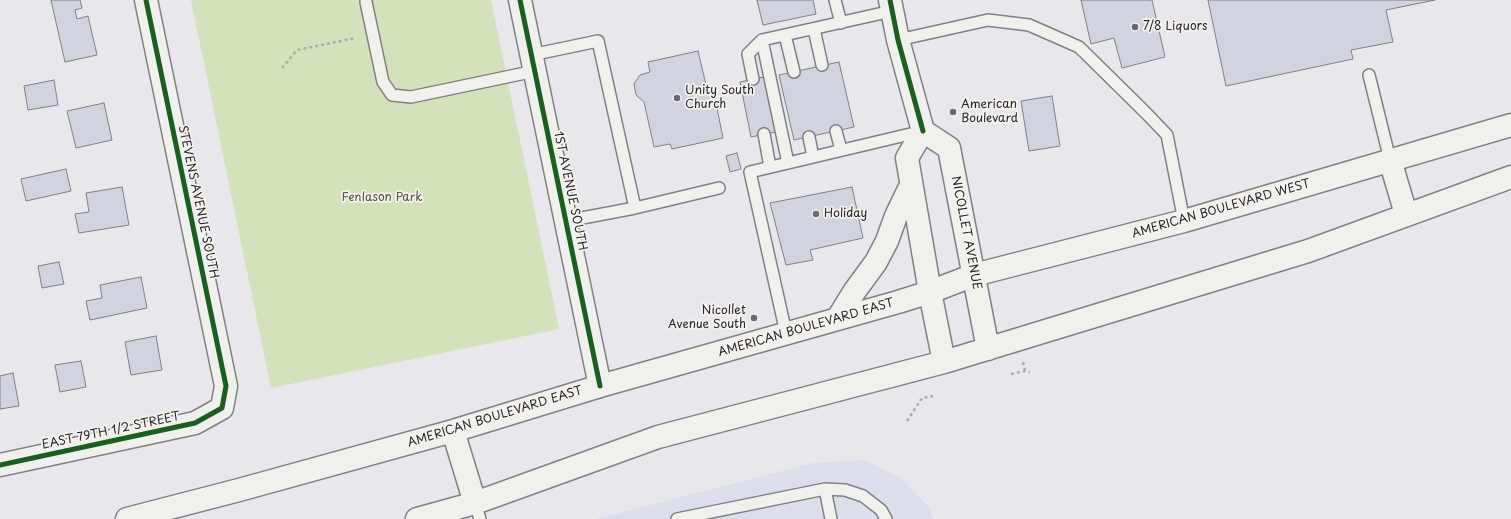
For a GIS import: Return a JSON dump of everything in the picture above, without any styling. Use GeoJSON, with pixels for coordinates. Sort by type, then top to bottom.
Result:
{"type":"FeatureCollection","features":[{"type":"Feature","properties":{"kind":"main road","name":"STEVENS AVENUE SOUTH"},"geometry":{"type":"LineString","coordinates":[[146,0],[226,386],[222,408]]}},
{"type":"Feature","properties":{"kind":"main road","name":"1ST AVENUE SOUTH"},"geometry":{"type":"LineString","coordinates":[[520,0],[600,386]]}},
{"type":"Feature","properties":{"kind":"main road"},"geometry":{"type":"LineString","coordinates":[[891,6],[898,40],[923,131],[907,158],[930,292],[944,362]]}},
{"type":"Feature","properties":{"kind":"main road","name":"AMERICAN BOULEVARD WEST"},"geometry":{"type":"LineString","coordinates":[[930,292],[974,275],[1184,221],[1511,125]]}},
{"type":"Feature","properties":{"kind":"main road","name":"NICOLLET AVENUE"},"geometry":{"type":"LineString","coordinates":[[923,131],[949,148],[988,348]]}},
{"type":"Feature","properties":{"kind":"main road"},"geometry":{"type":"LineString","coordinates":[[1390,160],[1406,214]]}},
{"type":"Feature","properties":{"kind":"main road"},"geometry":{"type":"LineString","coordinates":[[417,519],[478,511],[658,437],[944,362],[1308,251],[1511,177]]}},
{"type":"Feature","properties":{"kind":"main road"},"geometry":{"type":"LineString","coordinates":[[838,318],[854,292],[876,262],[888,240],[896,216],[912,185]]}},
{"type":"Feature","properties":{"kind":"main road","name":"AMERICAN BOULEVARD EAST"},"geometry":{"type":"LineString","coordinates":[[127,519],[239,490],[453,430],[600,386],[930,292]]}},
{"type":"Feature","properties":{"kind":"main road","name":"EAST 79TH 1/2 STREET"},"geometry":{"type":"LineString","coordinates":[[0,465],[194,423],[222,408]]}},
{"type":"Feature","properties":{"kind":"main road"},"geometry":{"type":"LineString","coordinates":[[453,430],[478,511]]}},
{"type":"Feature","properties":{"kind":"lane"},"geometry":{"type":"LineString","coordinates":[[835,0],[841,23]]}},
{"type":"Feature","properties":{"kind":"lane"},"geometry":{"type":"LineString","coordinates":[[366,2],[383,82],[392,95],[411,97],[533,63],[598,41],[635,208]]}},
{"type":"Feature","properties":{"kind":"lane"},"geometry":{"type":"LineString","coordinates":[[753,79],[748,54],[762,40],[841,23],[891,6]]}},
{"type":"Feature","properties":{"kind":"lane"},"geometry":{"type":"LineString","coordinates":[[898,40],[988,20],[1029,25],[1079,47],[1167,135],[1184,221]]}},
{"type":"Feature","properties":{"kind":"lane"},"geometry":{"type":"LineString","coordinates":[[814,29],[822,65]]}},
{"type":"Feature","properties":{"kind":"lane"},"geometry":{"type":"LineString","coordinates":[[785,35],[794,72]]}},
{"type":"Feature","properties":{"kind":"lane"},"geometry":{"type":"LineString","coordinates":[[762,40],[788,163]]}},
{"type":"Feature","properties":{"kind":"lane"},"geometry":{"type":"LineString","coordinates":[[1369,75],[1390,160]]}},
{"type":"Feature","properties":{"kind":"lane"},"geometry":{"type":"LineString","coordinates":[[836,131],[841,150]]}},
{"type":"Feature","properties":{"kind":"lane"},"geometry":{"type":"LineString","coordinates":[[786,334],[750,172],[770,166],[923,131]]}},
{"type":"Feature","properties":{"kind":"lane"},"geometry":{"type":"LineString","coordinates":[[764,134],[770,166]]}},
{"type":"Feature","properties":{"kind":"lane"},"geometry":{"type":"LineString","coordinates":[[809,137],[813,157]]}},
{"type":"Feature","properties":{"kind":"lane"},"geometry":{"type":"LineString","coordinates":[[566,221],[635,208],[719,188]]}},
{"type":"Feature","properties":{"kind":"lane"},"geometry":{"type":"LineString","coordinates":[[677,519],[825,489],[845,490],[863,496],[881,510],[886,519]]}},
{"type":"Feature","properties":{"kind":"lane"},"geometry":{"type":"LineString","coordinates":[[825,489],[831,519]]}},
{"type":"Feature","properties":{"kind":"path"},"geometry":{"type":"LineString","coordinates":[[282,68],[296,50],[356,38]]}},
{"type":"Feature","properties":{"kind":"path"},"geometry":{"type":"LineString","coordinates":[[1011,374],[1025,371],[1030,372]]}},
{"type":"Feature","properties":{"kind":"path"},"geometry":{"type":"LineString","coordinates":[[907,421],[922,398],[933,396]]}},
{"type":"Feature","properties":{"kind":"shaded area"},"geometry":{"type":"Polygon","coordinates":[[[864,460],[901,478],[929,507],[933,519],[596,519],[813,463],[864,460]]]}},
{"type":"Feature","properties":{"kind":"green space","name":"Fenlason Park"},"geometry":{"type":"Polygon","coordinates":[[[191,0],[491,0],[559,329],[271,388],[191,0]]]}},
{"type":"Feature","properties":{"kind":"building"},"geometry":{"type":"Polygon","coordinates":[[[51,0],[80,0],[82,8],[75,10],[77,19],[88,16],[97,55],[65,62],[51,0]]]}},
{"type":"Feature","properties":{"kind":"building"},"geometry":{"type":"Polygon","coordinates":[[[757,0],[813,0],[816,14],[763,25],[757,0]]]}},
{"type":"Feature","properties":{"kind":"building"},"geometry":{"type":"Polygon","coordinates":[[[1081,0],[1152,0],[1165,57],[1122,68],[1114,38],[1091,44],[1081,0]]]}},
{"type":"Feature","properties":{"kind":"building"},"geometry":{"type":"Polygon","coordinates":[[[1208,0],[1435,0],[1386,10],[1393,42],[1351,50],[1353,59],[1226,86],[1208,0]]]}},
{"type":"Feature","properties":{"kind":"building","name":"Unity South Church"},"geometry":{"type":"Polygon","coordinates":[[[698,51],[707,89],[713,88],[723,138],[672,149],[670,144],[654,147],[644,102],[636,95],[634,84],[640,75],[650,72],[648,62],[698,51]]]}},
{"type":"Feature","properties":{"kind":"building"},"geometry":{"type":"Polygon","coordinates":[[[839,62],[854,127],[794,140],[779,75],[839,62]]]}},
{"type":"Feature","properties":{"kind":"building"},"geometry":{"type":"Polygon","coordinates":[[[764,77],[776,132],[751,137],[740,82],[764,77]]]}},
{"type":"Feature","properties":{"kind":"building"},"geometry":{"type":"Polygon","coordinates":[[[54,80],[58,105],[28,110],[24,86],[54,80]]]}},
{"type":"Feature","properties":{"kind":"building"},"geometry":{"type":"Polygon","coordinates":[[[1052,96],[1060,146],[1029,151],[1021,101],[1052,96]]]}},
{"type":"Feature","properties":{"kind":"building"},"geometry":{"type":"Polygon","coordinates":[[[104,103],[112,140],[76,148],[67,111],[104,103]]]}},
{"type":"Feature","properties":{"kind":"building"},"geometry":{"type":"Polygon","coordinates":[[[737,153],[741,169],[730,172],[726,156],[737,153]]]}},
{"type":"Feature","properties":{"kind":"building"},"geometry":{"type":"Polygon","coordinates":[[[66,169],[71,191],[26,201],[21,179],[66,169]]]}},
{"type":"Feature","properties":{"kind":"building"},"geometry":{"type":"Polygon","coordinates":[[[122,187],[129,225],[79,233],[75,214],[89,212],[86,193],[122,187]]]}},
{"type":"Feature","properties":{"kind":"building"},"geometry":{"type":"Polygon","coordinates":[[[852,187],[863,238],[810,250],[813,260],[786,265],[770,203],[852,187]]]}},
{"type":"Feature","properties":{"kind":"building"},"geometry":{"type":"Polygon","coordinates":[[[59,262],[64,284],[42,288],[38,266],[59,262]]]}},
{"type":"Feature","properties":{"kind":"building"},"geometry":{"type":"Polygon","coordinates":[[[141,277],[147,308],[90,320],[86,301],[102,298],[100,285],[141,277]]]}},
{"type":"Feature","properties":{"kind":"building"},"geometry":{"type":"Polygon","coordinates":[[[156,336],[162,370],[131,375],[125,342],[156,336]]]}},
{"type":"Feature","properties":{"kind":"building"},"geometry":{"type":"Polygon","coordinates":[[[81,361],[86,387],[60,392],[55,365],[81,361]]]}},
{"type":"Feature","properties":{"kind":"building"},"geometry":{"type":"Polygon","coordinates":[[[13,373],[19,406],[0,409],[0,376],[13,373]]]}},
{"type":"Feature","properties":{"kind":"cycle path"},"geometry":{"type":"LineString","coordinates":[[0,465],[195,423],[222,408],[226,386],[146,0]]}},
{"type":"Feature","properties":{"kind":"cycle path"},"geometry":{"type":"LineString","coordinates":[[520,0],[600,386]]}},
{"type":"Feature","properties":{"kind":"cycle path"},"geometry":{"type":"LineString","coordinates":[[890,0],[898,40],[923,131]]}},
{"type":"Feature","properties":{"kind":"place","name":"7/8 Liquors"},"geometry":{"type":"Point","coordinates":[1135,27]}},
{"type":"Feature","properties":{"kind":"place","name":"Unity South Church"},"geometry":{"type":"Point","coordinates":[677,98]}},
{"type":"Feature","properties":{"kind":"place","name":"American Boulevard"},"geometry":{"type":"Point","coordinates":[953,112]}},
{"type":"Feature","properties":{"kind":"place","name":"Holiday"},"geometry":{"type":"Point","coordinates":[816,214]}},
{"type":"Feature","properties":{"kind":"place","name":"Nicollet Avenue South"},"geometry":{"type":"Point","coordinates":[754,318]}}]}
